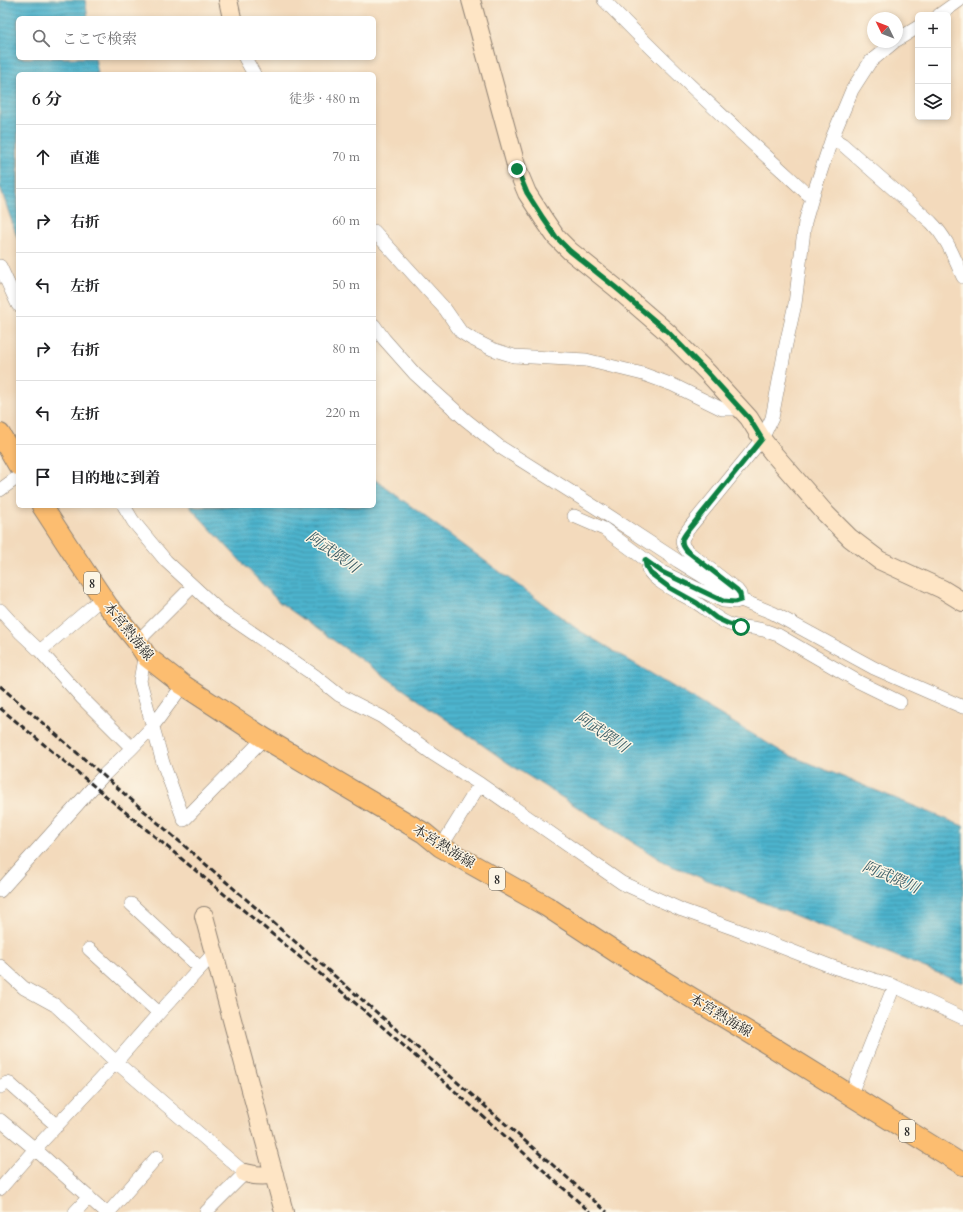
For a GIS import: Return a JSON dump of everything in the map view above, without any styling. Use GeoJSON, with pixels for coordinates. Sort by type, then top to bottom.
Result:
{"type":"FeatureCollection","features":[{"type":"Feature","properties":{"kind":"main road"},"geometry":{"type":"LineString","coordinates":[[0,434],[16,462]]}},
{"type":"Feature","properties":{"kind":"main road","name":"本宮熱海線"},"geometry":{"type":"LineString","coordinates":[[43,508],[102,598],[142,650],[183,685],[264,738],[424,833],[441,847],[546,906],[619,954],[755,1036],[963,1165]]}},
{"type":"Feature","properties":{"kind":"street"},"geometry":{"type":"LineString","coordinates":[[228,0],[232,16]]}},
{"type":"Feature","properties":{"kind":"street"},"geometry":{"type":"LineString","coordinates":[[471,0],[517,169],[527,193],[556,237],[570,251],[668,332],[749,418],[762,439],[826,514],[850,538],[879,560],[942,588],[963,602]]}},
{"type":"Feature","properties":{"kind":"street"},"geometry":{"type":"LineString","coordinates":[[604,0],[721,115],[812,198]]}},
{"type":"Feature","properties":{"kind":"street"},"geometry":{"type":"LineString","coordinates":[[943,12],[960,0]]}},
{"type":"Feature","properties":{"kind":"street"},"geometry":{"type":"LineString","coordinates":[[903,37],[915,30]]}},
{"type":"Feature","properties":{"kind":"street"},"geometry":{"type":"LineString","coordinates":[[741,600],[740,594],[737,590],[682,546],[682,540],[762,439],[772,418],[795,304],[805,222],[812,198],[832,138],[852,90],[870,62],[887,48]]}},
{"type":"Feature","properties":{"kind":"street"},"geometry":{"type":"LineString","coordinates":[[241,60],[244,72]]}},
{"type":"Feature","properties":{"kind":"street"},"geometry":{"type":"LineString","coordinates":[[246,60],[253,72]]}},
{"type":"Feature","properties":{"kind":"street"},"geometry":{"type":"LineString","coordinates":[[832,138],[842,144],[941,232],[948,243],[963,277]]}},
{"type":"Feature","properties":{"kind":"street"},"geometry":{"type":"LineString","coordinates":[[376,232],[445,309],[461,332],[492,349],[514,356],[586,360],[621,368],[673,385],[722,409],[734,409],[737,405]]}},
{"type":"Feature","properties":{"kind":"street"},"geometry":{"type":"LineString","coordinates":[[0,266],[3,282],[16,302]]}},
{"type":"Feature","properties":{"kind":"street"},"geometry":{"type":"LineString","coordinates":[[376,328],[414,374],[466,420],[500,447],[741,600],[773,613],[874,668],[963,707]]}},
{"type":"Feature","properties":{"kind":"street"},"geometry":{"type":"LineString","coordinates":[[0,490],[16,478]]}},
{"type":"Feature","properties":{"kind":"street"},"geometry":{"type":"LineString","coordinates":[[125,508],[166,561],[219,610],[314,675],[339,695],[382,717],[433,754],[480,784],[622,884],[682,910],[833,966],[894,986],[963,1018]]}},
{"type":"Feature","properties":{"kind":"street"},"geometry":{"type":"LineString","coordinates":[[574,516],[604,529],[662,572],[723,601],[735,602],[741,600]]}},
{"type":"Feature","properties":{"kind":"street"},"geometry":{"type":"LineString","coordinates":[[645,560],[646,566],[650,573],[670,588],[697,603],[716,618],[735,625],[764,630],[778,636],[859,682],[900,702]]}},
{"type":"Feature","properties":{"kind":"street"},"geometry":{"type":"LineString","coordinates":[[193,586],[142,650],[143,664],[140,681],[163,763],[184,820],[264,738]]}},
{"type":"Feature","properties":{"kind":"street"},"geometry":{"type":"LineString","coordinates":[[40,651],[102,598]]}},
{"type":"Feature","properties":{"kind":"street"},"geometry":{"type":"LineString","coordinates":[[0,610],[40,651],[82,698],[132,748]]}},
{"type":"Feature","properties":{"kind":"street"},"geometry":{"type":"LineString","coordinates":[[0,892],[103,776],[153,726],[183,685]]}},
{"type":"Feature","properties":{"kind":"street"},"geometry":{"type":"LineString","coordinates":[[441,847],[480,784]]}},
{"type":"Feature","properties":{"kind":"street"},"geometry":{"type":"LineString","coordinates":[[131,904],[200,968]]}},
{"type":"Feature","properties":{"kind":"street"},"geometry":{"type":"LineString","coordinates":[[204,916],[284,1212]]}},
{"type":"Feature","properties":{"kind":"street"},"geometry":{"type":"LineString","coordinates":[[89,949],[159,1013]]}},
{"type":"Feature","properties":{"kind":"street"},"geometry":{"type":"LineString","coordinates":[[0,1189],[214,953]]}},
{"type":"Feature","properties":{"kind":"street"},"geometry":{"type":"LineString","coordinates":[[2,974],[55,1006],[116,1062],[245,1173],[264,1177],[274,1174]]}},
{"type":"Feature","properties":{"kind":"street"},"geometry":{"type":"LineString","coordinates":[[850,1096],[894,986]]}},
{"type":"Feature","properties":{"kind":"street"},"geometry":{"type":"LineString","coordinates":[[0,1086],[7,1083],[10,1084],[57,1126]]}},
{"type":"Feature","properties":{"kind":"street"},"geometry":{"type":"LineString","coordinates":[[0,1120],[35,1149],[105,1212]]}},
{"type":"Feature","properties":{"kind":"street"},"geometry":{"type":"LineString","coordinates":[[109,1212],[157,1157]]}},
{"type":"Feature","properties":{"kind":"street"},"geometry":{"type":"LineString","coordinates":[[206,1212],[245,1173]]}},
{"type":"Feature","properties":{"kind":"street"},"geometry":{"type":"LineString","coordinates":[[75,1212],[88,1197]]}},
{"type":"Feature","properties":{"kind":"water"},"geometry":{"type":"Polygon","coordinates":[[[0,0],[85,0],[88,16],[16,16],[16,60],[95,60],[98,72],[16,72],[16,234],[0,186],[0,0]]]}},
{"type":"Feature","properties":{"kind":"water","name":"阿武隈川"},"geometry":{"type":"Polygon","coordinates":[[[376,480],[580,631],[784,753],[963,826],[963,983],[667,864],[511,765],[279,602],[191,508],[376,508],[376,480]]]}},
{"type":"Feature","properties":{"kind":"railway"},"geometry":{"type":"LineString","coordinates":[[0,686],[607,1212]]}},
{"type":"Feature","properties":{"kind":"railway"},"geometry":{"type":"LineString","coordinates":[[0,708],[366,1012],[590,1212]]}},
{"type":"Feature","properties":{"kind":"route"},"geometry":{"type":"LineString","coordinates":[[517,169],[527,193],[556,237],[570,251],[668,332],[749,418],[762,439],[682,540],[682,546],[737,590],[740,594],[741,600],[735,602],[723,601],[662,572],[645,560],[646,566],[650,573],[670,588],[697,603],[716,618],[729,624],[741,627]]}}]}
